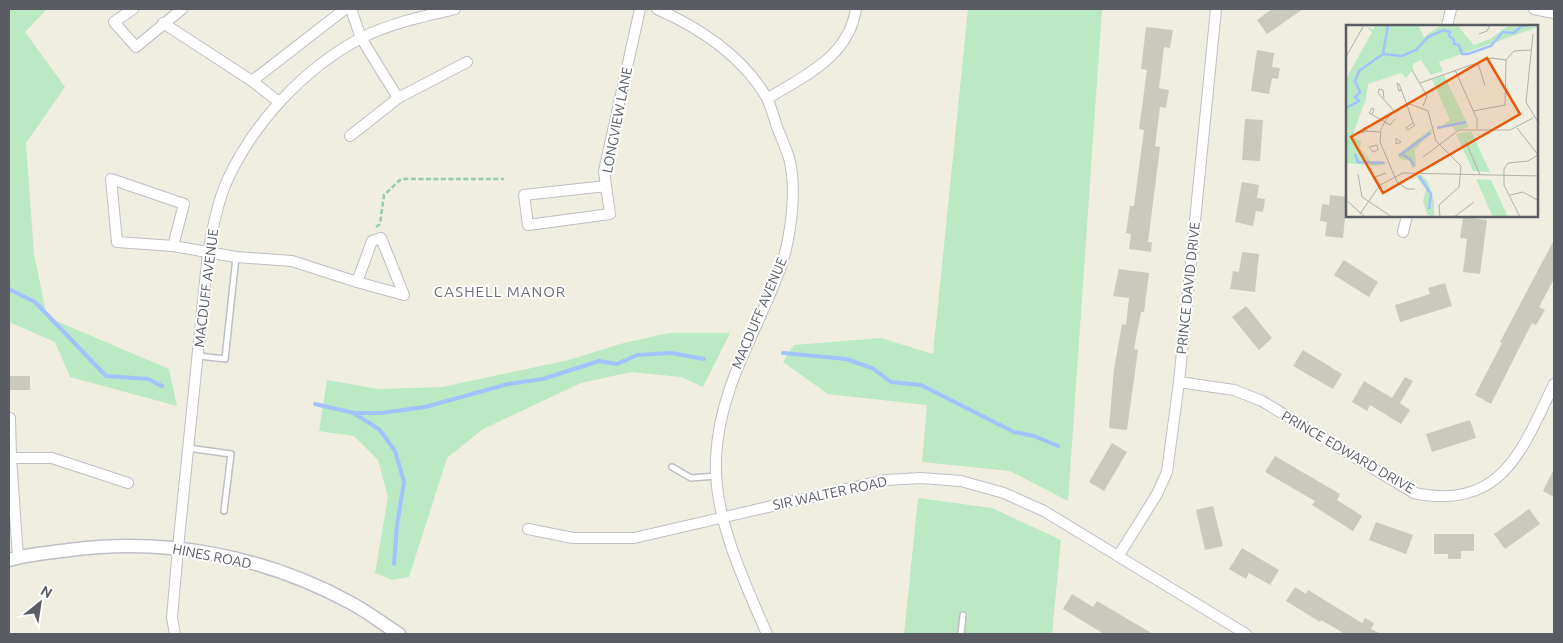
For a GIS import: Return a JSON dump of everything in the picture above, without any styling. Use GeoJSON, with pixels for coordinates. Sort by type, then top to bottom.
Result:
{"type":"FeatureCollection","features":[{"type":"Feature","properties":{"kind":"street"},"geometry":{"type":"LineString","coordinates":[[133,9],[114,22],[136,47],[182,9]]}},
{"type":"Feature","properties":{"kind":"street"},"geometry":{"type":"LineString","coordinates":[[252,81],[345,9]]}},
{"type":"Feature","properties":{"kind":"street"},"geometry":{"type":"LineString","coordinates":[[351,9],[362,38],[398,98]]}},
{"type":"Feature","properties":{"kind":"street","name":"MACDUFF AVENUE"},"geometry":{"type":"LineString","coordinates":[[175,634],[172,618],[178,548],[208,253],[213,225],[226,184],[247,146],[279,102],[322,65],[362,38],[408,20],[455,9]]}},
{"type":"Feature","properties":{"kind":"street","name":"LONGVIEW LANE"},"geometry":{"type":"LineString","coordinates":[[606,186],[524,195],[528,225],[610,214],[604,171],[640,9]]}},
{"type":"Feature","properties":{"kind":"street","name":"MACDUFF AVENUE"},"geometry":{"type":"LineString","coordinates":[[657,9],[695,28],[744,69],[767,99],[790,160],[792,220],[787,245],[778,276],[731,380],[720,413],[715,460],[722,516],[737,563],[767,634]]}},
{"type":"Feature","properties":{"kind":"street"},"geometry":{"type":"LineString","coordinates":[[767,99],[829,60],[844,44],[854,24],[856,9]]}},
{"type":"Feature","properties":{"kind":"street","name":"PRINCE DAVID DRIVE"},"geometry":{"type":"LineString","coordinates":[[1119,555],[1157,494],[1166,472],[1179,382],[1216,9]]}},
{"type":"Feature","properties":{"kind":"street"},"geometry":{"type":"LineString","coordinates":[[1448,25],[1451,9]]}},
{"type":"Feature","properties":{"kind":"street"},"geometry":{"type":"LineString","coordinates":[[1534,9],[1554,13]]}},
{"type":"Feature","properties":{"kind":"street"},"geometry":{"type":"LineString","coordinates":[[163,23],[252,81],[279,102]]}},
{"type":"Feature","properties":{"kind":"street"},"geometry":{"type":"LineString","coordinates":[[350,136],[398,98],[467,62]]}},
{"type":"Feature","properties":{"kind":"street"},"geometry":{"type":"LineString","coordinates":[[173,246],[184,204],[111,179],[117,242],[173,246],[236,257],[292,261],[356,282],[404,295],[381,238],[372,241],[356,282]]}},
{"type":"Feature","properties":{"kind":"street"},"geometry":{"type":"LineString","coordinates":[[1403,232],[1406,218]]}},
{"type":"Feature","properties":{"kind":"street","name":"PRINCE EDWARD DRIVE"},"geometry":{"type":"LineString","coordinates":[[1179,382],[1234,390],[1262,401],[1414,492],[1435,497],[1457,496],[1477,491],[1504,473],[1524,446],[1554,384]]}},
{"type":"Feature","properties":{"kind":"street"},"geometry":{"type":"LineString","coordinates":[[10,418],[13,558]]}},
{"type":"Feature","properties":{"kind":"street"},"geometry":{"type":"LineString","coordinates":[[11,458],[52,458],[128,483]]}},
{"type":"Feature","properties":{"kind":"street","name":"SIR WALTER ROAD"},"geometry":{"type":"LineString","coordinates":[[528,528],[573,538],[634,538],[722,516],[885,480],[920,478],[961,481],[1004,493],[1044,511],[1246,634]]}},
{"type":"Feature","properties":{"kind":"street","name":"HINES ROAD"},"geometry":{"type":"LineString","coordinates":[[13,558],[108,545],[178,548],[228,556],[272,568],[351,603],[399,634]]}},
{"type":"Feature","properties":{"kind":"lane"},"geometry":{"type":"LineString","coordinates":[[198,356],[225,359],[236,257]]}},
{"type":"Feature","properties":{"kind":"lane"},"geometry":{"type":"LineString","coordinates":[[188,448],[231,454],[224,510]]}},
{"type":"Feature","properties":{"kind":"lane"},"geometry":{"type":"LineString","coordinates":[[672,467],[691,478],[717,476]]}},
{"type":"Feature","properties":{"kind":"lane"},"geometry":{"type":"LineString","coordinates":[[961,634],[963,615]]}},
{"type":"Feature","properties":{"kind":"path"},"geometry":{"type":"LineString","coordinates":[[370,229],[380,224],[384,195],[402,179],[504,180]]}},
{"type":"Feature","properties":{"kind":"green space"},"geometry":{"type":"Polygon","coordinates":[[[9,9],[47,9],[25,32],[65,87],[26,143],[34,254],[47,317],[169,369],[177,406],[70,377],[55,342],[9,322],[9,9]]]}},
{"type":"Feature","properties":{"kind":"green space"},"geometry":{"type":"Polygon","coordinates":[[[968,9],[1102,9],[1068,501],[1010,471],[922,462],[927,405],[828,394],[783,362],[794,345],[881,338],[933,354],[968,9]]]}},
{"type":"Feature","properties":{"kind":"green space"},"geometry":{"type":"Polygon","coordinates":[[[669,333],[730,333],[703,387],[681,377],[631,372],[581,383],[483,429],[447,458],[409,577],[392,580],[375,573],[388,497],[378,460],[354,436],[319,431],[327,380],[378,389],[442,387],[569,360],[620,344],[669,333]]]}},
{"type":"Feature","properties":{"kind":"green space"},"geometry":{"type":"Polygon","coordinates":[[[918,498],[992,508],[1061,540],[1052,634],[904,634],[918,498]]]}},
{"type":"Feature","properties":{"kind":"building"},"geometry":{"type":"Polygon","coordinates":[[[1272,9],[1303,9],[1267,34],[1257,20],[1272,9]]]}},
{"type":"Feature","properties":{"kind":"building"},"geometry":{"type":"Polygon","coordinates":[[[1146,27],[1173,30],[1170,48],[1164,47],[1159,88],[1169,90],[1166,108],[1160,107],[1155,146],[1160,147],[1148,242],[1152,242],[1151,252],[1129,249],[1131,234],[1126,233],[1130,206],[1134,206],[1144,130],[1139,129],[1147,70],[1141,69],[1146,27]]]}},
{"type":"Feature","properties":{"kind":"building"},"geometry":{"type":"Polygon","coordinates":[[[1257,50],[1274,53],[1272,67],[1280,68],[1278,79],[1272,78],[1269,94],[1251,91],[1257,50]]]}},
{"type":"Feature","properties":{"kind":"building"},"geometry":{"type":"Polygon","coordinates":[[[1245,119],[1263,120],[1260,161],[1242,160],[1245,119]]]}},
{"type":"Feature","properties":{"kind":"building"},"geometry":{"type":"Polygon","coordinates":[[[1242,182],[1259,185],[1257,198],[1265,199],[1263,212],[1256,211],[1253,226],[1235,222],[1242,182]]]}},
{"type":"Feature","properties":{"kind":"building"},"geometry":{"type":"Polygon","coordinates":[[[1330,195],[1346,197],[1343,238],[1325,236],[1327,222],[1320,221],[1322,204],[1329,205],[1330,195]]]}},
{"type":"Feature","properties":{"kind":"building"},"geometry":{"type":"Polygon","coordinates":[[[1463,218],[1487,220],[1480,274],[1463,272],[1467,239],[1460,238],[1463,218]]]}},
{"type":"Feature","properties":{"kind":"building"},"geometry":{"type":"Polygon","coordinates":[[[1554,240],[1554,279],[1539,307],[1545,310],[1536,325],[1532,323],[1491,404],[1475,395],[1502,343],[1500,342],[1554,240]]]}},
{"type":"Feature","properties":{"kind":"building"},"geometry":{"type":"Polygon","coordinates":[[[1242,252],[1259,254],[1255,292],[1230,289],[1233,271],[1239,272],[1242,252]]]}},
{"type":"Feature","properties":{"kind":"building"},"geometry":{"type":"Polygon","coordinates":[[[1344,260],[1378,282],[1369,297],[1334,275],[1344,260]]]}},
{"type":"Feature","properties":{"kind":"building"},"geometry":{"type":"Polygon","coordinates":[[[1119,269],[1149,273],[1144,312],[1141,312],[1134,349],[1138,350],[1127,430],[1109,428],[1114,369],[1122,324],[1126,325],[1129,298],[1113,296],[1119,269]]]}},
{"type":"Feature","properties":{"kind":"building"},"geometry":{"type":"Polygon","coordinates":[[[1445,283],[1452,306],[1400,322],[1395,305],[1430,294],[1428,288],[1445,283]]]}},
{"type":"Feature","properties":{"kind":"building"},"geometry":{"type":"Polygon","coordinates":[[[1246,306],[1272,338],[1259,350],[1232,317],[1246,306]]]}},
{"type":"Feature","properties":{"kind":"building"},"geometry":{"type":"Polygon","coordinates":[[[1303,350],[1342,374],[1333,389],[1293,366],[1303,350]]]}},
{"type":"Feature","properties":{"kind":"building"},"geometry":{"type":"Polygon","coordinates":[[[9,376],[30,376],[30,390],[9,390],[9,376]]]}},
{"type":"Feature","properties":{"kind":"building"},"geometry":{"type":"Polygon","coordinates":[[[1405,377],[1413,381],[1400,403],[1410,410],[1401,424],[1370,405],[1367,411],[1352,402],[1364,381],[1392,398],[1405,377]]]}},
{"type":"Feature","properties":{"kind":"building"},"geometry":{"type":"Polygon","coordinates":[[[1470,420],[1476,438],[1432,452],[1426,434],[1470,420]]]}},
{"type":"Feature","properties":{"kind":"building"},"geometry":{"type":"Polygon","coordinates":[[[1112,443],[1127,452],[1104,491],[1089,482],[1112,443]]]}},
{"type":"Feature","properties":{"kind":"building"},"geometry":{"type":"Polygon","coordinates":[[[1275,456],[1340,494],[1337,500],[1362,516],[1353,531],[1312,505],[1315,501],[1265,472],[1275,456]]]}},
{"type":"Feature","properties":{"kind":"building"},"geometry":{"type":"Polygon","coordinates":[[[1554,469],[1554,497],[1543,491],[1554,469]]]}},
{"type":"Feature","properties":{"kind":"building"},"geometry":{"type":"Polygon","coordinates":[[[1213,506],[1223,546],[1205,550],[1196,510],[1213,506]]]}},
{"type":"Feature","properties":{"kind":"building"},"geometry":{"type":"Polygon","coordinates":[[[1529,509],[1540,524],[1505,549],[1494,534],[1529,509]]]}},
{"type":"Feature","properties":{"kind":"building"},"geometry":{"type":"Polygon","coordinates":[[[1376,522],[1413,535],[1406,554],[1369,540],[1376,522]]]}},
{"type":"Feature","properties":{"kind":"building"},"geometry":{"type":"Polygon","coordinates":[[[1434,534],[1474,534],[1474,551],[1461,551],[1461,559],[1448,559],[1448,554],[1434,554],[1434,534]]]}},
{"type":"Feature","properties":{"kind":"building"},"geometry":{"type":"Polygon","coordinates":[[[1242,548],[1279,570],[1270,585],[1249,573],[1246,579],[1229,569],[1242,548]]]}},
{"type":"Feature","properties":{"kind":"building"},"geometry":{"type":"Polygon","coordinates":[[[1295,587],[1306,594],[1308,590],[1362,623],[1365,618],[1374,623],[1371,629],[1381,634],[1345,634],[1321,620],[1320,622],[1286,601],[1295,587]]]}},
{"type":"Feature","properties":{"kind":"building"},"geometry":{"type":"Polygon","coordinates":[[[1072,594],[1093,607],[1097,601],[1153,634],[1104,634],[1063,609],[1072,594]]]}},
{"type":"Feature","properties":{"kind":"waterway"},"geometry":{"type":"LineString","coordinates":[[9,289],[35,302],[106,376],[148,379],[162,386]]}},
{"type":"Feature","properties":{"kind":"waterway"},"geometry":{"type":"LineString","coordinates":[[315,404],[354,413],[381,413],[425,407],[508,384],[543,379],[599,361],[617,364],[637,355],[671,353],[704,359]]}},
{"type":"Feature","properties":{"kind":"waterway"},"geometry":{"type":"LineString","coordinates":[[783,353],[846,359],[872,368],[891,382],[921,385],[1014,432],[1034,436],[1058,446]]}},
{"type":"Feature","properties":{"kind":"waterway"},"geometry":{"type":"LineString","coordinates":[[355,414],[380,430],[395,451],[404,482],[397,525],[394,564]]}},
{"type":"Feature","properties":{"kind":"district","name":"CASHELL MANOR"},"geometry":{"type":"Point","coordinates":[500,292]}}]}
